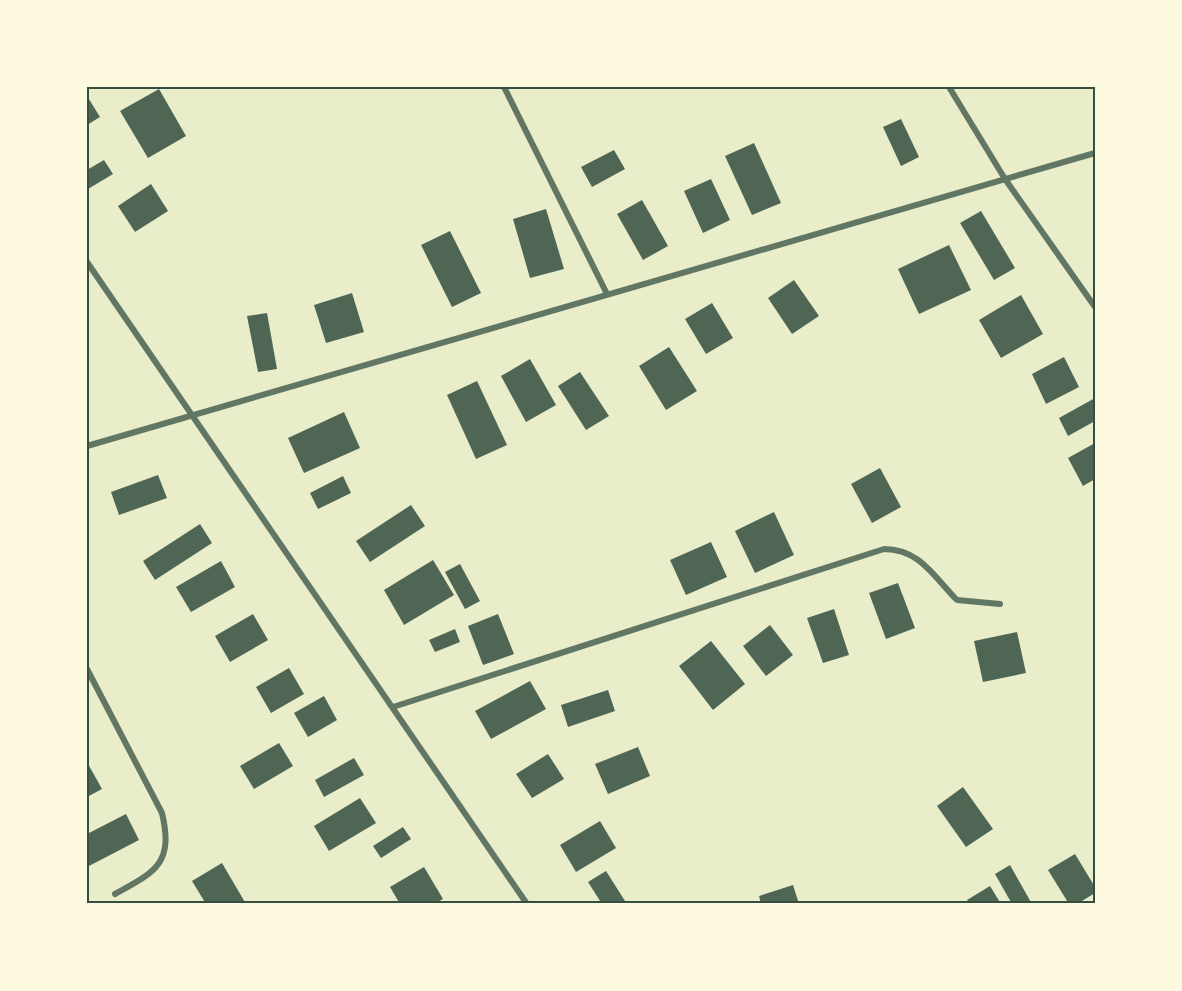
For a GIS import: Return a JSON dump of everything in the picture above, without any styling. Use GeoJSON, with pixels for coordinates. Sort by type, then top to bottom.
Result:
{"type":"FeatureCollection","features":[{"type":"Feature","properties":{"kind":"street"},"geometry":{"type":"LineString","coordinates":[[504,87],[607,294]]}},
{"type":"Feature","properties":{"kind":"street"},"geometry":{"type":"LineString","coordinates":[[949,87],[1005,179],[1095,307]]}},
{"type":"Feature","properties":{"kind":"street"},"geometry":{"type":"LineString","coordinates":[[87,446],[1095,153]]}},
{"type":"Feature","properties":{"kind":"street"},"geometry":{"type":"LineString","coordinates":[[87,262],[190,416],[527,904]]}},
{"type":"Feature","properties":{"kind":"street"},"geometry":{"type":"LineString","coordinates":[[393,707],[884,549],[901,549],[918,558],[957,600],[1000,604]]}},
{"type":"Feature","properties":{"kind":"street"},"geometry":{"type":"LineString","coordinates":[[87,669],[162,813],[167,836],[162,858],[152,874],[115,894]]}},
{"type":"Feature","properties":{"kind":"building"},"geometry":{"type":"Polygon","coordinates":[[[159,89],[186,136],[148,158],[120,111],[159,89]]]}},
{"type":"Feature","properties":{"kind":"building"},"geometry":{"type":"Polygon","coordinates":[[[87,96],[100,117],[87,125],[87,96]]]}},
{"type":"Feature","properties":{"kind":"building"},"geometry":{"type":"Polygon","coordinates":[[[901,119],[919,157],[901,166],[883,127],[901,119]]]}},
{"type":"Feature","properties":{"kind":"building"},"geometry":{"type":"Polygon","coordinates":[[[754,143],[781,203],[752,215],[725,156],[754,143]]]}},
{"type":"Feature","properties":{"kind":"building"},"geometry":{"type":"Polygon","coordinates":[[[614,150],[625,169],[592,187],[581,167],[614,150]]]}},
{"type":"Feature","properties":{"kind":"building"},"geometry":{"type":"Polygon","coordinates":[[[104,160],[113,174],[88,189],[87,170],[104,160]]]}},
{"type":"Feature","properties":{"kind":"building"},"geometry":{"type":"Polygon","coordinates":[[[711,179],[730,220],[703,233],[684,191],[711,179]]]}},
{"type":"Feature","properties":{"kind":"building"},"geometry":{"type":"Polygon","coordinates":[[[151,184],[168,211],[135,232],[118,206],[151,184]]]}},
{"type":"Feature","properties":{"kind":"building"},"geometry":{"type":"Polygon","coordinates":[[[642,200],[668,246],[643,260],[617,214],[642,200]]]}},
{"type":"Feature","properties":{"kind":"building"},"geometry":{"type":"Polygon","coordinates":[[[546,209],[564,269],[530,278],[513,219],[546,209]]]}},
{"type":"Feature","properties":{"kind":"building"},"geometry":{"type":"Polygon","coordinates":[[[981,211],[1015,268],[994,280],[960,223],[981,211]]]}},
{"type":"Feature","properties":{"kind":"building"},"geometry":{"type":"Polygon","coordinates":[[[450,231],[481,293],[452,307],[421,245],[450,231]]]}},
{"type":"Feature","properties":{"kind":"building"},"geometry":{"type":"Polygon","coordinates":[[[949,245],[971,290],[919,314],[898,269],[949,245]]]}},
{"type":"Feature","properties":{"kind":"building"},"geometry":{"type":"Polygon","coordinates":[[[794,280],[819,316],[792,334],[768,298],[794,280]]]}},
{"type":"Feature","properties":{"kind":"building"},"geometry":{"type":"Polygon","coordinates":[[[352,293],[364,332],[326,343],[314,305],[352,293]]]}},
{"type":"Feature","properties":{"kind":"building"},"geometry":{"type":"Polygon","coordinates":[[[1021,295],[1043,334],[1001,358],[979,320],[1021,295]]]}},
{"type":"Feature","properties":{"kind":"building"},"geometry":{"type":"Polygon","coordinates":[[[712,303],[733,338],[706,354],[685,319],[712,303]]]}},
{"type":"Feature","properties":{"kind":"building"},"geometry":{"type":"Polygon","coordinates":[[[267,313],[277,369],[258,372],[247,316],[267,313]]]}},
{"type":"Feature","properties":{"kind":"building"},"geometry":{"type":"Polygon","coordinates":[[[669,347],[697,391],[666,410],[639,366],[669,347]]]}},
{"type":"Feature","properties":{"kind":"building"},"geometry":{"type":"Polygon","coordinates":[[[1064,357],[1079,387],[1046,404],[1032,374],[1064,357]]]}},
{"type":"Feature","properties":{"kind":"building"},"geometry":{"type":"Polygon","coordinates":[[[530,359],[556,405],[526,422],[501,376],[530,359]]]}},
{"type":"Feature","properties":{"kind":"building"},"geometry":{"type":"Polygon","coordinates":[[[580,372],[609,416],[586,430],[558,386],[580,372]]]}},
{"type":"Feature","properties":{"kind":"building"},"geometry":{"type":"Polygon","coordinates":[[[477,381],[507,445],[476,459],[447,395],[477,381]]]}},
{"type":"Feature","properties":{"kind":"building"},"geometry":{"type":"Polygon","coordinates":[[[1095,398],[1095,421],[1068,436],[1059,418],[1095,398]]]}},
{"type":"Feature","properties":{"kind":"building"},"geometry":{"type":"Polygon","coordinates":[[[344,412],[360,448],[304,473],[288,438],[344,412]]]}},
{"type":"Feature","properties":{"kind":"building"},"geometry":{"type":"Polygon","coordinates":[[[1095,443],[1095,479],[1083,486],[1068,458],[1095,443]]]}},
{"type":"Feature","properties":{"kind":"building"},"geometry":{"type":"Polygon","coordinates":[[[880,468],[901,507],[872,523],[851,484],[880,468]]]}},
{"type":"Feature","properties":{"kind":"building"},"geometry":{"type":"Polygon","coordinates":[[[158,475],[167,498],[119,515],[111,492],[158,475]]]}},
{"type":"Feature","properties":{"kind":"building"},"geometry":{"type":"Polygon","coordinates":[[[343,476],[351,493],[318,509],[310,493],[343,476]]]}},
{"type":"Feature","properties":{"kind":"building"},"geometry":{"type":"Polygon","coordinates":[[[411,505],[425,526],[370,562],[356,541],[411,505]]]}},
{"type":"Feature","properties":{"kind":"building"},"geometry":{"type":"Polygon","coordinates":[[[774,512],[794,555],[755,573],[735,531],[774,512]]]}},
{"type":"Feature","properties":{"kind":"building"},"geometry":{"type":"Polygon","coordinates":[[[200,524],[212,543],[155,580],[143,561],[200,524]]]}},
{"type":"Feature","properties":{"kind":"building"},"geometry":{"type":"Polygon","coordinates":[[[711,542],[727,577],[686,595],[670,560],[711,542]]]}},
{"type":"Feature","properties":{"kind":"building"},"geometry":{"type":"Polygon","coordinates":[[[433,560],[454,595],[404,625],[384,590],[433,560]]]}},
{"type":"Feature","properties":{"kind":"building"},"geometry":{"type":"Polygon","coordinates":[[[221,561],[235,587],[191,612],[176,587],[221,561]]]}},
{"type":"Feature","properties":{"kind":"building"},"geometry":{"type":"Polygon","coordinates":[[[460,564],[480,601],[465,609],[445,572],[460,564]]]}},
{"type":"Feature","properties":{"kind":"building"},"geometry":{"type":"Polygon","coordinates":[[[898,583],[915,628],[886,639],[869,593],[898,583]]]}},
{"type":"Feature","properties":{"kind":"building"},"geometry":{"type":"Polygon","coordinates":[[[834,609],[849,655],[823,663],[807,618],[834,609]]]}},
{"type":"Feature","properties":{"kind":"building"},"geometry":{"type":"Polygon","coordinates":[[[253,614],[268,640],[230,662],[215,636],[253,614]]]}},
{"type":"Feature","properties":{"kind":"building"},"geometry":{"type":"Polygon","coordinates":[[[498,614],[514,654],[483,665],[468,626],[498,614]]]}},
{"type":"Feature","properties":{"kind":"building"},"geometry":{"type":"Polygon","coordinates":[[[770,625],[793,655],[766,676],[743,646],[770,625]]]}},
{"type":"Feature","properties":{"kind":"building"},"geometry":{"type":"Polygon","coordinates":[[[455,629],[460,642],[435,652],[429,640],[455,629]]]}},
{"type":"Feature","properties":{"kind":"building"},"geometry":{"type":"Polygon","coordinates":[[[1017,632],[1026,673],[983,682],[974,641],[1017,632]]]}},
{"type":"Feature","properties":{"kind":"building"},"geometry":{"type":"Polygon","coordinates":[[[711,641],[745,684],[713,710],[679,666],[711,641]]]}},
{"type":"Feature","properties":{"kind":"building"},"geometry":{"type":"Polygon","coordinates":[[[289,668],[304,694],[271,713],[256,687],[289,668]]]}},
{"type":"Feature","properties":{"kind":"building"},"geometry":{"type":"Polygon","coordinates":[[[530,681],[546,709],[491,739],[475,711],[530,681]]]}},
{"type":"Feature","properties":{"kind":"building"},"geometry":{"type":"Polygon","coordinates":[[[608,690],[615,711],[568,727],[561,705],[608,690]]]}},
{"type":"Feature","properties":{"kind":"building"},"geometry":{"type":"Polygon","coordinates":[[[324,696],[337,720],[308,737],[294,713],[324,696]]]}},
{"type":"Feature","properties":{"kind":"building"},"geometry":{"type":"Polygon","coordinates":[[[279,743],[293,766],[254,789],[240,766],[279,743]]]}},
{"type":"Feature","properties":{"kind":"building"},"geometry":{"type":"Polygon","coordinates":[[[638,747],[650,776],[608,794],[595,764],[638,747]]]}},
{"type":"Feature","properties":{"kind":"building"},"geometry":{"type":"Polygon","coordinates":[[[548,754],[564,779],[532,798],[516,774],[548,754]]]}},
{"type":"Feature","properties":{"kind":"building"},"geometry":{"type":"Polygon","coordinates":[[[354,758],[364,775],[324,797],[315,780],[354,758]]]}},
{"type":"Feature","properties":{"kind":"building"},"geometry":{"type":"Polygon","coordinates":[[[87,762],[102,789],[87,797],[87,762]]]}},
{"type":"Feature","properties":{"kind":"building"},"geometry":{"type":"Polygon","coordinates":[[[963,787],[993,829],[966,847],[937,806],[963,787]]]}},
{"type":"Feature","properties":{"kind":"building"},"geometry":{"type":"Polygon","coordinates":[[[360,798],[376,823],[329,851],[314,826],[360,798]]]}},
{"type":"Feature","properties":{"kind":"building"},"geometry":{"type":"Polygon","coordinates":[[[126,814],[139,840],[87,867],[87,834],[126,814]]]}},
{"type":"Feature","properties":{"kind":"building"},"geometry":{"type":"Polygon","coordinates":[[[600,821],[616,848],[576,872],[560,845],[600,821]]]}},
{"type":"Feature","properties":{"kind":"building"},"geometry":{"type":"Polygon","coordinates":[[[403,827],[411,839],[381,858],[373,846],[403,827]]]}},
{"type":"Feature","properties":{"kind":"building"},"geometry":{"type":"Polygon","coordinates":[[[1075,854],[1095,887],[1095,893],[1077,904],[1069,904],[1048,870],[1075,854]]]}},
{"type":"Feature","properties":{"kind":"building"},"geometry":{"type":"Polygon","coordinates":[[[222,863],[246,904],[206,904],[192,881],[222,863]]]}},
{"type":"Feature","properties":{"kind":"building"},"geometry":{"type":"Polygon","coordinates":[[[1010,865],[1032,904],[1012,904],[995,874],[1010,865]]]}},
{"type":"Feature","properties":{"kind":"building"},"geometry":{"type":"Polygon","coordinates":[[[424,867],[443,899],[434,904],[400,904],[390,887],[424,867]]]}},
{"type":"Feature","properties":{"kind":"building"},"geometry":{"type":"Polygon","coordinates":[[[606,871],[625,901],[621,904],[602,904],[588,882],[606,871]]]}},
{"type":"Feature","properties":{"kind":"building"},"geometry":{"type":"Polygon","coordinates":[[[793,885],[799,904],[761,904],[759,896],[793,885]]]}},
{"type":"Feature","properties":{"kind":"building"},"geometry":{"type":"Polygon","coordinates":[[[990,886],[1001,904],[970,904],[967,900],[990,886]]]}}]}
